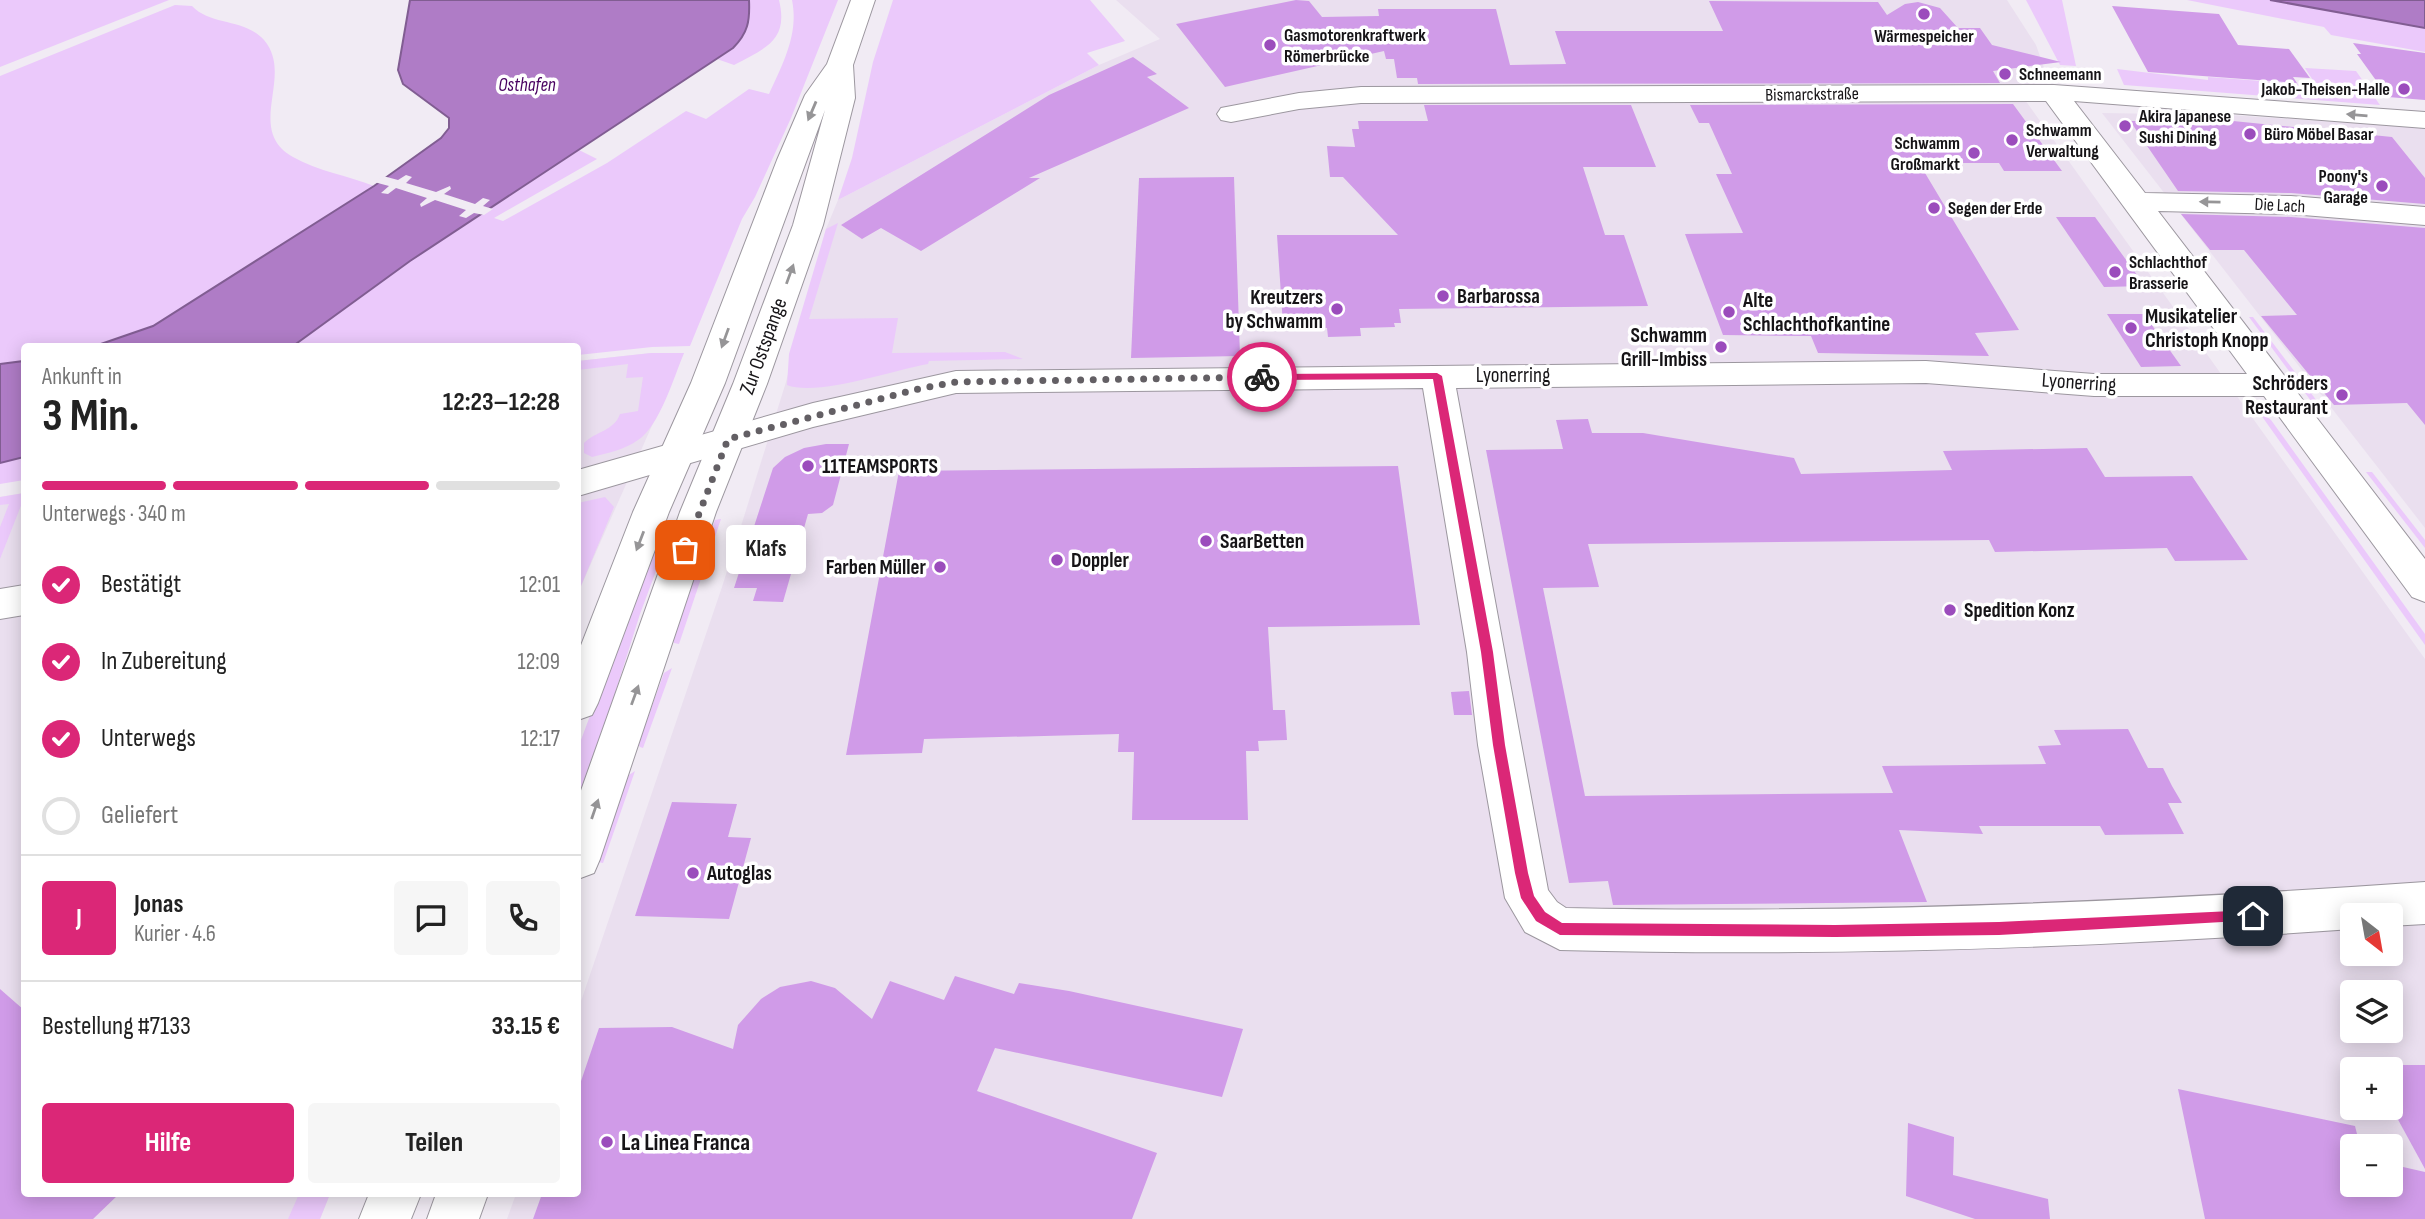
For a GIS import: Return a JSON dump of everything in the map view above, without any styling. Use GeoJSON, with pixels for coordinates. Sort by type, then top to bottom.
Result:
{"type":"FeatureCollection","features":[{"type":"Feature","properties":{"kind":"street","name":"Zur Ostspange"},"geometry":{"type":"LineString","coordinates":[[581,696],[675,455],[708,383],[814,106],[840,65],[863,0]]}},
{"type":"Feature","properties":{"kind":"street","name":"Zur Ostspange"},"geometry":{"type":"LineString","coordinates":[[581,850],[698,512],[798,253],[823,174],[842,98],[840,65]]}},
{"type":"Feature","properties":{"kind":"street","name":"Bismarckstraße"},"geometry":{"type":"LineString","coordinates":[[1254,135],[1231,114],[1299,101],[1361,95],[2054,93],[2425,120]]}},
{"type":"Feature","properties":{"kind":"street"},"geometry":{"type":"LineString","coordinates":[[2054,93],[2425,587]]}},
{"type":"Feature","properties":{"kind":"street","name":"Die Lach"},"geometry":{"type":"LineString","coordinates":[[2134,202],[2278,204],[2425,216]]}},
{"type":"Feature","properties":{"kind":"street","name":"Lyonerring"},"geometry":{"type":"LineString","coordinates":[[581,482],[728,439],[918,389],[956,382],[1926,372],[1977,374],[2094,386],[2273,385]]}},
{"type":"Feature","properties":{"kind":"street"},"geometry":{"type":"LineString","coordinates":[[1437,376],[1487,652],[1499,745],[1522,873],[1528,898],[1541,917],[1560,929],[1999,929],[2425,904]]}},
{"type":"Feature","properties":{"kind":"street"},"geometry":{"type":"LineString","coordinates":[[0,604],[21,600]]}},
{"type":"Feature","properties":{"kind":"street"},"geometry":{"type":"LineString","coordinates":[[385,1219],[394,1197]]}},
{"type":"Feature","properties":{"kind":"street"},"geometry":{"type":"LineString","coordinates":[[453,1219],[461,1197]]}},
{"type":"Feature","properties":{"kind":"shaded area"},"geometry":{"type":"Polygon","coordinates":[[[0,0],[169,0],[0,67],[0,0]]]}},
{"type":"Feature","properties":{"kind":"shaded area"},"geometry":{"type":"Polygon","coordinates":[[[749,0],[779,0],[781,25],[777,34],[764,48],[734,65],[717,59],[738,41],[746,27],[749,0]]]}},
{"type":"Feature","properties":{"kind":"shaded area"},"geometry":{"type":"Polygon","coordinates":[[[792,0],[838,0],[791,118],[742,219],[690,346],[581,355],[581,343],[297,343],[410,261],[579,150],[597,159],[494,218],[503,221],[514,215],[607,163],[686,111],[706,119],[749,89],[769,94],[784,60],[794,13],[792,0]]]}},
{"type":"Feature","properties":{"kind":"shaded area"},"geometry":{"type":"Polygon","coordinates":[[[893,0],[1090,0],[1125,41],[1087,53],[1099,65],[838,200],[852,158],[873,62],[893,0]]]}},
{"type":"Feature","properties":{"kind":"shaded area"},"geometry":{"type":"Polygon","coordinates":[[[1116,0],[2007,0],[2036,45],[2049,82],[2025,100],[2425,659],[2425,1219],[507,1219],[515,1197],[581,1197],[581,1001],[722,587],[786,382],[826,229],[838,200],[1099,65],[1160,39],[1116,0]]]}},
{"type":"Feature","properties":{"kind":"shaded area"},"geometry":{"type":"Polygon","coordinates":[[[2026,0],[2062,0],[2076,66],[2060,65],[2026,0]]]}},
{"type":"Feature","properties":{"kind":"shaded area"},"geometry":{"type":"Polygon","coordinates":[[[2187,0],[2270,0],[2425,28],[2425,52],[2331,35],[2324,27],[2187,0]]]}},
{"type":"Feature","properties":{"kind":"shaded area"},"geometry":{"type":"Polygon","coordinates":[[[175,5],[192,6],[208,17],[247,28],[264,40],[272,54],[275,70],[270,117],[272,132],[279,145],[302,162],[374,186],[153,326],[104,343],[21,343],[21,361],[0,364],[0,76],[175,5]]]}},
{"type":"Feature","properties":{"kind":"shaded area"},"geometry":{"type":"Polygon","coordinates":[[[2305,68],[2356,71],[2380,105],[2124,85],[2117,69],[2208,80],[2208,77],[2316,85],[2305,68]]]}},
{"type":"Feature","properties":{"kind":"shaded area"},"geometry":{"type":"Polygon","coordinates":[[[2102,113],[2228,115],[2425,128],[2425,528],[2102,113]]]}},
{"type":"Feature","properties":{"kind":"shaded area"},"geometry":{"type":"Polygon","coordinates":[[[838,223],[809,319],[898,318],[892,353],[1005,352],[1023,359],[929,361],[928,364],[836,385],[800,388],[787,385],[789,354],[826,229],[838,223]]]}},
{"type":"Feature","properties":{"kind":"shaded area"},"geometry":{"type":"Polygon","coordinates":[[[2249,317],[2253,317],[2320,405],[2314,405],[2249,317]]]}},
{"type":"Feature","properties":{"kind":"shaded area"},"geometry":{"type":"Polygon","coordinates":[[[651,353],[684,353],[581,586],[581,361],[651,353]]]}},
{"type":"Feature","properties":{"kind":"shaded area"},"geometry":{"type":"Polygon","coordinates":[[[651,353],[684,353],[665,401],[646,434],[622,449],[592,457],[584,453],[584,443],[614,424],[620,414],[638,411],[643,377],[626,378],[628,364],[581,370],[581,361],[651,353]]]}},
{"type":"Feature","properties":{"kind":"shaded area"},"geometry":{"type":"Polygon","coordinates":[[[2256,408],[2271,420],[2425,634],[2425,645],[2256,408]]]}},
{"type":"Feature","properties":{"kind":"shaded area"},"geometry":{"type":"Polygon","coordinates":[[[21,458],[21,480],[0,484],[0,463],[21,458]]]}},
{"type":"Feature","properties":{"kind":"shaded area"},"geometry":{"type":"Polygon","coordinates":[[[2366,472],[2372,472],[2425,540],[2425,548],[2366,472]]]}},
{"type":"Feature","properties":{"kind":"shaded area"},"geometry":{"type":"Polygon","coordinates":[[[21,494],[21,1197],[329,1197],[320,1219],[0,1219],[0,497],[21,494]]]}},
{"type":"Feature","properties":{"kind":"shaded area"},"geometry":{"type":"Polygon","coordinates":[[[21,494],[21,506],[0,559],[0,527],[9,504],[0,505],[0,497],[21,494]]]}},
{"type":"Feature","properties":{"kind":"shaded area"},"geometry":{"type":"Polygon","coordinates":[[[605,497],[614,507],[581,586],[581,502],[605,497]]]}},
{"type":"Feature","properties":{"kind":"shaded area"},"geometry":{"type":"Polygon","coordinates":[[[721,519],[679,644],[674,643],[715,520],[721,519]]]}},
{"type":"Feature","properties":{"kind":"shaded area"},"geometry":{"type":"Polygon","coordinates":[[[663,520],[675,520],[640,614],[581,801],[581,740],[663,520]]]}},
{"type":"Feature","properties":{"kind":"shaded area"},"geometry":{"type":"Polygon","coordinates":[[[672,668],[643,748],[640,747],[638,744],[664,673],[672,668]]]}},
{"type":"Feature","properties":{"kind":"shaded area"},"geometry":{"type":"Polygon","coordinates":[[[635,771],[603,863],[598,862],[626,777],[635,771]]]}},
{"type":"Feature","properties":{"kind":"shaded area"},"geometry":{"type":"Polygon","coordinates":[[[298,1197],[329,1197],[320,1219],[288,1219],[298,1197]]]}},
{"type":"Feature","properties":{"kind":"water","name":"Osthafen"},"geometry":{"type":"Polygon","coordinates":[[[410,0],[749,0],[745,32],[733,48],[410,261],[297,343],[104,343],[153,326],[374,186],[441,138],[449,128],[449,118],[403,84],[398,70],[410,0]]]}},
{"type":"Feature","properties":{"kind":"water"},"geometry":{"type":"Polygon","coordinates":[[[2270,0],[2425,0],[2425,28],[2270,0]]]}},
{"type":"Feature","properties":{"kind":"water"},"geometry":{"type":"Polygon","coordinates":[[[21,361],[21,458],[0,463],[0,364],[21,361]]]}},
{"type":"Feature","properties":{"kind":"pier"},"geometry":{"type":"Polygon","coordinates":[[[406,175],[412,177],[406,183],[436,192],[450,186],[451,189],[444,194],[475,204],[483,198],[490,200],[483,206],[493,209],[484,215],[474,213],[466,218],[459,216],[466,210],[435,200],[421,207],[420,204],[427,198],[396,188],[388,194],[381,193],[389,186],[374,182],[383,176],[398,180],[406,175]]]}},
{"type":"Feature","properties":{"kind":"building"},"geometry":{"type":"Polygon","coordinates":[[[1296,0],[1309,1],[1322,17],[1379,16],[1378,9],[1496,9],[1510,65],[1566,64],[1555,31],[1723,31],[1709,1],[1878,2],[1887,15],[1905,4],[1918,2],[1940,8],[1958,28],[1980,28],[1992,45],[2061,62],[1993,71],[2000,83],[1418,84],[1417,78],[1397,78],[1394,59],[1386,59],[1384,51],[1225,87],[1176,24],[1296,0]]]}},
{"type":"Feature","properties":{"kind":"building"},"geometry":{"type":"Polygon","coordinates":[[[2112,6],[2219,14],[2238,45],[2289,49],[2310,78],[2293,77],[2297,83],[2148,72],[2112,6]]]}},
{"type":"Feature","properties":{"kind":"building"},"geometry":{"type":"Polygon","coordinates":[[[2353,43],[2425,53],[2425,100],[2388,97],[2357,54],[2361,54],[2353,43]]]}},
{"type":"Feature","properties":{"kind":"building"},"geometry":{"type":"Polygon","coordinates":[[[1133,57],[1157,74],[1147,77],[1189,108],[1029,178],[1040,178],[921,251],[881,228],[862,239],[841,225],[1049,95],[1133,57]]]}},
{"type":"Feature","properties":{"kind":"building"},"geometry":{"type":"Polygon","coordinates":[[[2013,104],[2062,171],[2004,171],[1999,163],[1919,163],[2019,330],[1975,333],[1989,356],[1818,353],[1811,336],[1723,335],[1685,234],[1743,233],[1716,174],[1732,174],[1709,123],[1699,123],[1690,105],[2013,104]]]}},
{"type":"Feature","properties":{"kind":"building"},"geometry":{"type":"Polygon","coordinates":[[[1424,105],[1631,105],[1656,167],[1583,167],[1605,235],[1624,235],[1648,306],[1399,309],[1401,323],[1394,323],[1395,327],[1360,328],[1361,336],[1328,337],[1327,328],[1290,329],[1289,324],[1283,325],[1277,235],[1398,235],[1343,177],[1330,177],[1327,146],[1355,147],[1352,129],[1359,129],[1358,121],[1428,121],[1424,105]]]}},
{"type":"Feature","properties":{"kind":"building"},"geometry":{"type":"Polygon","coordinates":[[[2130,121],[2233,121],[2392,137],[2425,178],[2425,204],[2291,193],[2178,191],[2130,121]]]}},
{"type":"Feature","properties":{"kind":"building"},"geometry":{"type":"Polygon","coordinates":[[[1234,177],[1240,356],[1131,358],[1139,178],[1234,177]]]}},
{"type":"Feature","properties":{"kind":"building"},"geometry":{"type":"Polygon","coordinates":[[[2181,214],[2291,217],[2425,228],[2425,425],[2407,403],[2334,405],[2261,316],[2297,315],[2244,250],[2210,250],[2181,214]]]}},
{"type":"Feature","properties":{"kind":"building","name":"Schlachthof Brasserie"},"geometry":{"type":"Polygon","coordinates":[[[2056,217],[2095,217],[2145,286],[2104,287],[2056,217]]]}},
{"type":"Feature","properties":{"kind":"building"},"geometry":{"type":"Polygon","coordinates":[[[2107,314],[2144,314],[2181,366],[2141,367],[2107,314]]]}},
{"type":"Feature","properties":{"kind":"building"},"geometry":{"type":"Polygon","coordinates":[[[1588,419],[1592,433],[1643,433],[1794,458],[1801,474],[1952,470],[1943,451],[2087,448],[2105,477],[2192,476],[2248,560],[2175,561],[2167,548],[1995,552],[1989,540],[1588,544],[1599,587],[1543,588],[1585,796],[1893,793],[1882,766],[2046,764],[2038,746],[2061,745],[2054,730],[2128,729],[2148,768],[2163,768],[2182,803],[2168,803],[2184,834],[2105,835],[2100,826],[1979,826],[1983,834],[1899,830],[1927,902],[1613,905],[1608,881],[1569,883],[1486,450],[1563,449],[1556,420],[1588,419]]]}},
{"type":"Feature","properties":{"kind":"building"},"geometry":{"type":"Polygon","coordinates":[[[849,444],[833,505],[822,513],[808,514],[783,602],[753,601],[757,588],[734,588],[773,468],[785,457],[804,448],[849,444]]]}},
{"type":"Feature","properties":{"kind":"building"},"geometry":{"type":"Polygon","coordinates":[[[1398,466],[1420,625],[1268,627],[1273,710],[1285,710],[1287,740],[1258,741],[1259,751],[1246,751],[1248,820],[1132,820],[1134,752],[1118,752],[1119,734],[924,739],[922,753],[846,755],[899,471],[1398,466]]]}},
{"type":"Feature","properties":{"kind":"building"},"geometry":{"type":"Polygon","coordinates":[[[1469,691],[1472,715],[1454,715],[1451,692],[1469,691]]]}},
{"type":"Feature","properties":{"kind":"building"},"geometry":{"type":"Polygon","coordinates":[[[672,802],[737,804],[728,837],[751,838],[729,919],[635,916],[672,802]]]}},
{"type":"Feature","properties":{"kind":"building"},"geometry":{"type":"Polygon","coordinates":[[[955,976],[1014,994],[1019,983],[1069,991],[1243,1029],[1222,1097],[995,1048],[977,1091],[1157,1153],[1132,1219],[533,1219],[541,1197],[581,1197],[581,1081],[599,1028],[672,1027],[733,1049],[738,1025],[761,999],[780,987],[811,981],[835,988],[872,1019],[890,981],[944,1000],[955,976]]]}},
{"type":"Feature","properties":{"kind":"building"},"geometry":{"type":"Polygon","coordinates":[[[0,989],[21,1007],[21,1197],[116,1197],[93,1219],[0,1219],[0,989]]]}},
{"type":"Feature","properties":{"kind":"building"},"geometry":{"type":"Polygon","coordinates":[[[2403,1065],[2425,1065],[2425,1169],[2398,1120],[2403,1120],[2403,1065]]]}},
{"type":"Feature","properties":{"kind":"building"},"geometry":{"type":"Polygon","coordinates":[[[2178,1089],[2355,1126],[2357,1134],[2340,1134],[2340,1197],[2403,1197],[2403,1167],[2425,1172],[2425,1219],[2205,1219],[2178,1089]]]}},
{"type":"Feature","properties":{"kind":"building"},"geometry":{"type":"Polygon","coordinates":[[[1908,1123],[1954,1137],[1953,1175],[2048,1199],[2050,1219],[1975,1219],[1906,1196],[1908,1123]]]}},
{"type":"Feature","properties":{"kind":"way so far"},"geometry":{"type":"LineString","coordinates":[[685,550],[728,439],[918,389],[956,382],[1262,377]]}},
{"type":"Feature","properties":{"kind":"place","name":"Wärmespeicher"},"geometry":{"type":"Point","coordinates":[1924,14]}},
{"type":"Feature","properties":{"kind":"place","name":"Gasmotorenkraftwerk Römerbrücke"},"geometry":{"type":"Point","coordinates":[1270,45]}},
{"type":"Feature","properties":{"kind":"place","name":"Schneemann"},"geometry":{"type":"Point","coordinates":[2005,74]}},
{"type":"Feature","properties":{"kind":"place","name":"Jakob-Theisen-Halle"},"geometry":{"type":"Point","coordinates":[2404,89]}},
{"type":"Feature","properties":{"kind":"place","name":"Akira Japanese Sushi Dining"},"geometry":{"type":"Point","coordinates":[2125,126]}},
{"type":"Feature","properties":{"kind":"place","name":"Büro Möbel Basar"},"geometry":{"type":"Point","coordinates":[2250,134]}},
{"type":"Feature","properties":{"kind":"place","name":"Schwamm Verwaltung"},"geometry":{"type":"Point","coordinates":[2012,140]}},
{"type":"Feature","properties":{"kind":"place","name":"Schwamm Großmarkt"},"geometry":{"type":"Point","coordinates":[1974,153]}},
{"type":"Feature","properties":{"kind":"place","name":"Poony's Garage"},"geometry":{"type":"Point","coordinates":[2382,186]}},
{"type":"Feature","properties":{"kind":"place","name":"Segen der Erde"},"geometry":{"type":"Point","coordinates":[1934,208]}},
{"type":"Feature","properties":{"kind":"place","name":"Schlachthof Brasserie"},"geometry":{"type":"Point","coordinates":[2115,272]}},
{"type":"Feature","properties":{"kind":"place","name":"Barbarossa"},"geometry":{"type":"Point","coordinates":[1443,296]}},
{"type":"Feature","properties":{"kind":"place","name":"Kreutzers by Schwamm"},"geometry":{"type":"Point","coordinates":[1337,309]}},
{"type":"Feature","properties":{"kind":"place","name":"Alte Schlachthofkantine"},"geometry":{"type":"Point","coordinates":[1729,312]}},
{"type":"Feature","properties":{"kind":"place","name":"Musikatelier Christoph Knopp"},"geometry":{"type":"Point","coordinates":[2131,328]}},
{"type":"Feature","properties":{"kind":"place","name":"Schwamm Grill-Imbiss"},"geometry":{"type":"Point","coordinates":[1721,347]}},
{"type":"Feature","properties":{"kind":"place","name":"Schröders Restaurant"},"geometry":{"type":"Point","coordinates":[2342,395]}},
{"type":"Feature","properties":{"kind":"place","name":"11TEAMSPORTS"},"geometry":{"type":"Point","coordinates":[808,466]}},
{"type":"Feature","properties":{"kind":"place","name":"SaarBetten"},"geometry":{"type":"Point","coordinates":[1206,541]}},
{"type":"Feature","properties":{"kind":"place","name":"Klafs"},"geometry":{"type":"Point","coordinates":[685,550]}},
{"type":"Feature","properties":{"kind":"place","name":"Doppler"},"geometry":{"type":"Point","coordinates":[1057,560]}},
{"type":"Feature","properties":{"kind":"place","name":"Farben Müller"},"geometry":{"type":"Point","coordinates":[940,567]}},
{"type":"Feature","properties":{"kind":"place","name":"Spedition Konz"},"geometry":{"type":"Point","coordinates":[1950,610]}},
{"type":"Feature","properties":{"kind":"place","name":"Autoglas"},"geometry":{"type":"Point","coordinates":[693,873]}},
{"type":"Feature","properties":{"kind":"place","name":"La Linea Franca"},"geometry":{"type":"Point","coordinates":[607,1142]}},
{"type":"Feature","properties":{"kind":"route"},"geometry":{"type":"LineString","coordinates":[[1262,377],[1437,376],[1487,652],[1499,745],[1522,873],[1528,898],[1541,917],[1560,929],[1999,929],[2253,916]]}}]}
